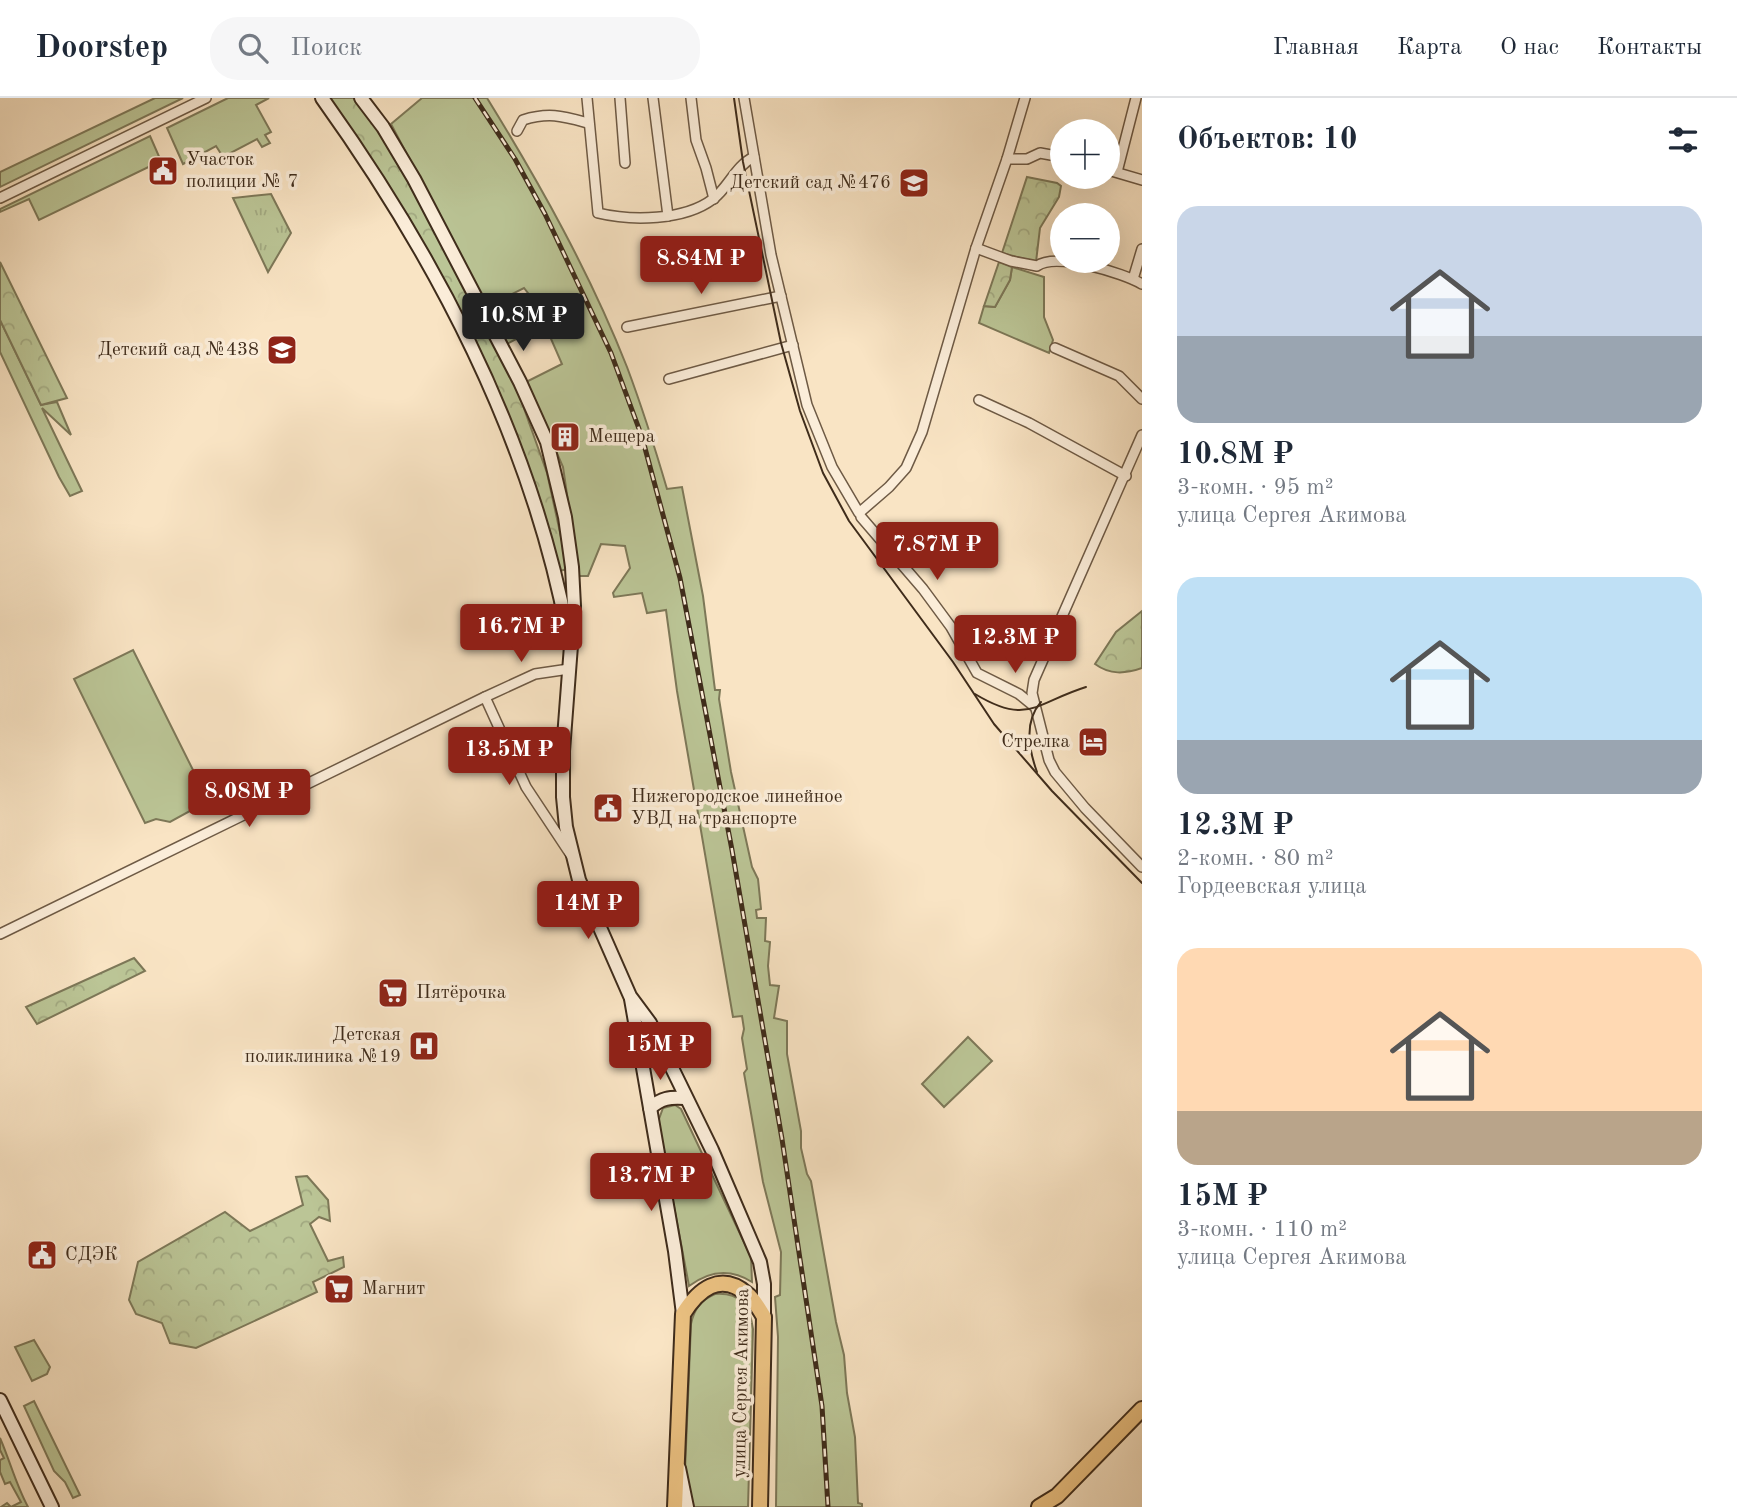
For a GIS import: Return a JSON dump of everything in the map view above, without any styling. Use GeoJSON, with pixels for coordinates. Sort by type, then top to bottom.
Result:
{"type":"FeatureCollection","features":[{"type":"Feature","properties":{"kind":"main road","name":"улица Сергея Акимова"},"geometry":{"type":"LineString","coordinates":[[322,98],[407,225],[453,309],[497,404],[521,464],[556,573],[569,644]]}},
{"type":"Feature","properties":{"kind":"main road","name":"улица Сергея Акимова"},"geometry":{"type":"LineString","coordinates":[[361,98],[383,127],[414,179],[520,382],[547,442],[565,517],[572,571],[574,606],[569,644],[563,797],[572,856],[579,880],[630,996],[650,1023],[712,1150],[760,1262],[764,1284],[760,1507]]}},
{"type":"Feature","properties":{"kind":"main road"},"geometry":{"type":"LineString","coordinates":[[556,573],[561,577],[568,576],[572,571]]}},
{"type":"Feature","properties":{"kind":"main road","name":"улица Сергея Акимова"},"geometry":{"type":"LineString","coordinates":[[630,996],[675,1251],[683,1314],[675,1507]]}},
{"type":"Feature","properties":{"kind":"main road"},"geometry":{"type":"LineString","coordinates":[[650,1108],[660,1099],[685,1098]]}},
{"type":"Feature","properties":{"kind":"main road"},"geometry":{"type":"LineString","coordinates":[[683,1314],[695,1296],[706,1288],[721,1284],[748,1294],[764,1317]]}},
{"type":"Feature","properties":{"kind":"main road"},"geometry":{"type":"LineString","coordinates":[[0,1400],[52,1507]]}},
{"type":"Feature","properties":{"kind":"main road"},"geometry":{"type":"LineString","coordinates":[[1039,1507],[1054,1501],[1142,1409]]}},
{"type":"Feature","properties":{"kind":"main road"},"geometry":{"type":"LineString","coordinates":[[677,1461],[687,1507]]}},
{"type":"Feature","properties":{"kind":"street"},"geometry":{"type":"LineString","coordinates":[[0,198],[206,98]]}},
{"type":"Feature","properties":{"kind":"street"},"geometry":{"type":"LineString","coordinates":[[587,98],[598,213],[620,218],[668,216],[695,208],[714,199],[743,162],[754,157]]}},
{"type":"Feature","properties":{"kind":"street"},"geometry":{"type":"LineString","coordinates":[[620,98],[625,163]]}},
{"type":"Feature","properties":{"kind":"street"},"geometry":{"type":"LineString","coordinates":[[653,98],[668,216]]}},
{"type":"Feature","properties":{"kind":"street"},"geometry":{"type":"LineString","coordinates":[[691,98],[696,140],[714,199]]}},
{"type":"Feature","properties":{"kind":"street"},"geometry":{"type":"LineString","coordinates":[[744,98],[771,255],[807,405],[832,467],[860,515],[951,627],[977,673],[1019,694],[1036,708]]}},
{"type":"Feature","properties":{"kind":"street"},"geometry":{"type":"LineString","coordinates":[[860,515],[906,468],[922,432],[976,248],[1025,98]]}},
{"type":"Feature","properties":{"kind":"street"},"geometry":{"type":"LineString","coordinates":[[1120,147],[1136,98]]}},
{"type":"Feature","properties":{"kind":"street"},"geometry":{"type":"LineString","coordinates":[[517,131],[523,120],[542,114],[559,115],[588,123]]}},
{"type":"Feature","properties":{"kind":"street"},"geometry":{"type":"LineString","coordinates":[[1007,159],[1027,159],[1040,153],[1050,155]]}},
{"type":"Feature","properties":{"kind":"street"},"geometry":{"type":"LineString","coordinates":[[1120,173],[1142,180]]}},
{"type":"Feature","properties":{"kind":"street"},"geometry":{"type":"LineString","coordinates":[[976,248],[1012,261],[1037,266],[1055,260],[1138,281],[1142,250]]}},
{"type":"Feature","properties":{"kind":"street"},"geometry":{"type":"LineString","coordinates":[[626,327],[781,296]]}},
{"type":"Feature","properties":{"kind":"street"},"geometry":{"type":"LineString","coordinates":[[668,379],[793,345]]}},
{"type":"Feature","properties":{"kind":"street"},"geometry":{"type":"LineString","coordinates":[[1055,348],[1119,376],[1142,399]]}},
{"type":"Feature","properties":{"kind":"street"},"geometry":{"type":"LineString","coordinates":[[979,400],[1029,423],[1126,476]]}},
{"type":"Feature","properties":{"kind":"street"},"geometry":{"type":"LineString","coordinates":[[1142,435],[1034,680],[1032,693],[1049,760],[1055,772],[1085,808],[1142,867]]}},
{"type":"Feature","properties":{"kind":"street"},"geometry":{"type":"LineString","coordinates":[[0,934],[485,697],[535,674],[569,669]]}},
{"type":"Feature","properties":{"kind":"street"},"geometry":{"type":"LineString","coordinates":[[485,697],[526,788],[572,856]]}},
{"type":"Feature","properties":{"kind":"green space"},"geometry":{"type":"Polygon","coordinates":[[[155,98],[183,98],[0,187],[0,172],[155,98]]]}},
{"type":"Feature","properties":{"kind":"green space"},"geometry":{"type":"Polygon","coordinates":[[[228,98],[269,98],[256,105],[271,132],[265,135],[270,143],[262,147],[257,139],[223,157],[216,146],[183,164],[167,128],[228,98]]]}},
{"type":"Feature","properties":{"kind":"green space"},"geometry":{"type":"Polygon","coordinates":[[[329,98],[354,98],[374,123],[407,176],[516,386],[547,473],[568,569],[559,571],[463,319],[423,243],[385,180],[329,98]]]}},
{"type":"Feature","properties":{"kind":"green space"},"geometry":{"type":"Polygon","coordinates":[[[422,98],[487,98],[545,196],[597,297],[633,382],[667,489],[682,487],[703,596],[715,690],[720,690],[719,699],[731,772],[752,867],[758,879],[761,909],[756,910],[757,918],[766,918],[765,941],[770,942],[770,985],[779,986],[774,1018],[787,1021],[787,1054],[801,1131],[801,1148],[811,1181],[844,1355],[855,1437],[858,1503],[862,1504],[862,1507],[776,1507],[778,1337],[775,1297],[780,1295],[781,1252],[763,1182],[744,1073],[747,1069],[742,1016],[733,1017],[677,691],[666,610],[647,613],[642,593],[614,597],[613,593],[630,568],[625,546],[601,544],[588,576],[579,576],[563,467],[526,382],[562,364],[535,302],[524,288],[500,300],[518,338],[507,344],[391,124],[422,98]]]}},
{"type":"Feature","properties":{"kind":"green space"},"geometry":{"type":"Polygon","coordinates":[[[150,136],[161,161],[39,220],[29,199],[0,212],[0,209],[150,136]]]}},
{"type":"Feature","properties":{"kind":"green space"},"geometry":{"type":"Polygon","coordinates":[[[1027,177],[1050,182],[1050,189],[1060,189],[1055,203],[1050,203],[1050,212],[1040,228],[1036,262],[1002,253],[1027,177]]]}},
{"type":"Feature","properties":{"kind":"green space"},"geometry":{"type":"Polygon","coordinates":[[[271,194],[291,233],[268,272],[233,198],[271,194]]]}},
{"type":"Feature","properties":{"kind":"green space"},"geometry":{"type":"Polygon","coordinates":[[[0,262],[67,398],[41,405],[0,320],[0,262]]]}},
{"type":"Feature","properties":{"kind":"green space"},"geometry":{"type":"Polygon","coordinates":[[[999,262],[1012,267],[1010,280],[995,307],[984,306],[999,262]]]}},
{"type":"Feature","properties":{"kind":"green space"},"geometry":{"type":"Polygon","coordinates":[[[1012,267],[1044,277],[1044,317],[1053,340],[1049,353],[979,323],[984,306],[995,307],[1010,280],[1012,267]]]}},
{"type":"Feature","properties":{"kind":"green space"},"geometry":{"type":"Polygon","coordinates":[[[0,320],[41,405],[57,402],[71,435],[42,408],[82,491],[70,496],[59,477],[0,352],[0,320]]]}},
{"type":"Feature","properties":{"kind":"green space"},"geometry":{"type":"Polygon","coordinates":[[[1142,611],[1142,668],[1118,672],[1095,664],[1116,632],[1142,611]]]}},
{"type":"Feature","properties":{"kind":"green space"},"geometry":{"type":"Polygon","coordinates":[[[133,650],[207,798],[170,822],[156,819],[145,823],[74,679],[133,650]]]}},
{"type":"Feature","properties":{"kind":"green space"},"geometry":{"type":"Polygon","coordinates":[[[134,958],[145,971],[37,1024],[26,1007],[134,958]]]}},
{"type":"Feature","properties":{"kind":"green space"},"geometry":{"type":"Polygon","coordinates":[[[968,1037],[992,1061],[944,1107],[922,1084],[968,1037]]]}},
{"type":"Feature","properties":{"kind":"green space"},"geometry":{"type":"Polygon","coordinates":[[[675,1105],[681,1109],[751,1257],[752,1282],[736,1275],[720,1273],[704,1277],[689,1286],[659,1127],[663,1108],[675,1105]]]}},
{"type":"Feature","properties":{"kind":"green space"},"geometry":{"type":"Polygon","coordinates":[[[307,1176],[328,1200],[330,1221],[319,1217],[310,1224],[328,1261],[343,1257],[344,1267],[313,1282],[317,1292],[196,1348],[170,1343],[162,1323],[136,1314],[129,1300],[138,1262],[225,1212],[250,1231],[303,1205],[296,1177],[307,1176]]]}},
{"type":"Feature","properties":{"kind":"green space"},"geometry":{"type":"Polygon","coordinates":[[[715,1294],[731,1295],[742,1302],[753,1329],[748,1507],[691,1507],[685,1471],[691,1324],[699,1306],[715,1294]]]}},
{"type":"Feature","properties":{"kind":"green space"},"geometry":{"type":"Polygon","coordinates":[[[34,1340],[50,1367],[47,1374],[32,1381],[15,1347],[34,1340]]]}},
{"type":"Feature","properties":{"kind":"green space"},"geometry":{"type":"Polygon","coordinates":[[[34,1401],[80,1495],[73,1498],[65,1482],[54,1471],[24,1406],[34,1401]]]}},
{"type":"Feature","properties":{"kind":"green space"},"geometry":{"type":"Polygon","coordinates":[[[0,1438],[28,1507],[11,1507],[21,1502],[10,1482],[5,1484],[0,1472],[0,1460],[4,1458],[0,1450],[0,1438]]]}},
{"type":"Feature","properties":{"kind":"tram line"},"geometry":{"type":"LineString","coordinates":[[734,98],[743,162],[781,343],[800,411],[823,473],[849,521],[953,662],[994,724],[1052,791],[1142,883]]}},
{"type":"Feature","properties":{"kind":"tram line"},"geometry":{"type":"LineString","coordinates":[[975,694],[993,704],[1020,710],[1042,705],[1086,687]]}},
{"type":"Feature","properties":{"kind":"tram line"},"geometry":{"type":"LineString","coordinates":[[1037,772],[1032,754],[1030,727],[1041,702]]}},
{"type":"Feature","properties":{"kind":"railway"},"geometry":{"type":"LineString","coordinates":[[475,98],[515,159],[545,214],[611,353],[642,437],[680,578],[732,850],[782,1139],[822,1406],[828,1507]]}},
{"type":"Feature","properties":{"kind":"place","name":"Участок полиции № 7"},"geometry":{"type":"Point","coordinates":[163,171]}},
{"type":"Feature","properties":{"kind":"place","name":"Детский сад №476"},"geometry":{"type":"Point","coordinates":[914,183]}},
{"type":"Feature","properties":{"kind":"place","name":"Детский сад №438"},"geometry":{"type":"Point","coordinates":[282,350]}},
{"type":"Feature","properties":{"kind":"place","name":"Мещера"},"geometry":{"type":"Point","coordinates":[565,437]}},
{"type":"Feature","properties":{"kind":"place","name":"Стрелка"},"geometry":{"type":"Point","coordinates":[1093,742]}},
{"type":"Feature","properties":{"kind":"place","name":"Нижегородское линейное УВД на транспорте"},"geometry":{"type":"Point","coordinates":[608,808]}},
{"type":"Feature","properties":{"kind":"place","name":"Пятёрочка"},"geometry":{"type":"Point","coordinates":[393,993]}},
{"type":"Feature","properties":{"kind":"place","name":"Детская поликлиника №19"},"geometry":{"type":"Point","coordinates":[424,1046]}},
{"type":"Feature","properties":{"kind":"place","name":"СДЭК"},"geometry":{"type":"Point","coordinates":[42,1255]}},
{"type":"Feature","properties":{"kind":"place","name":"Магнит"},"geometry":{"type":"Point","coordinates":[339,1289]}}]}
